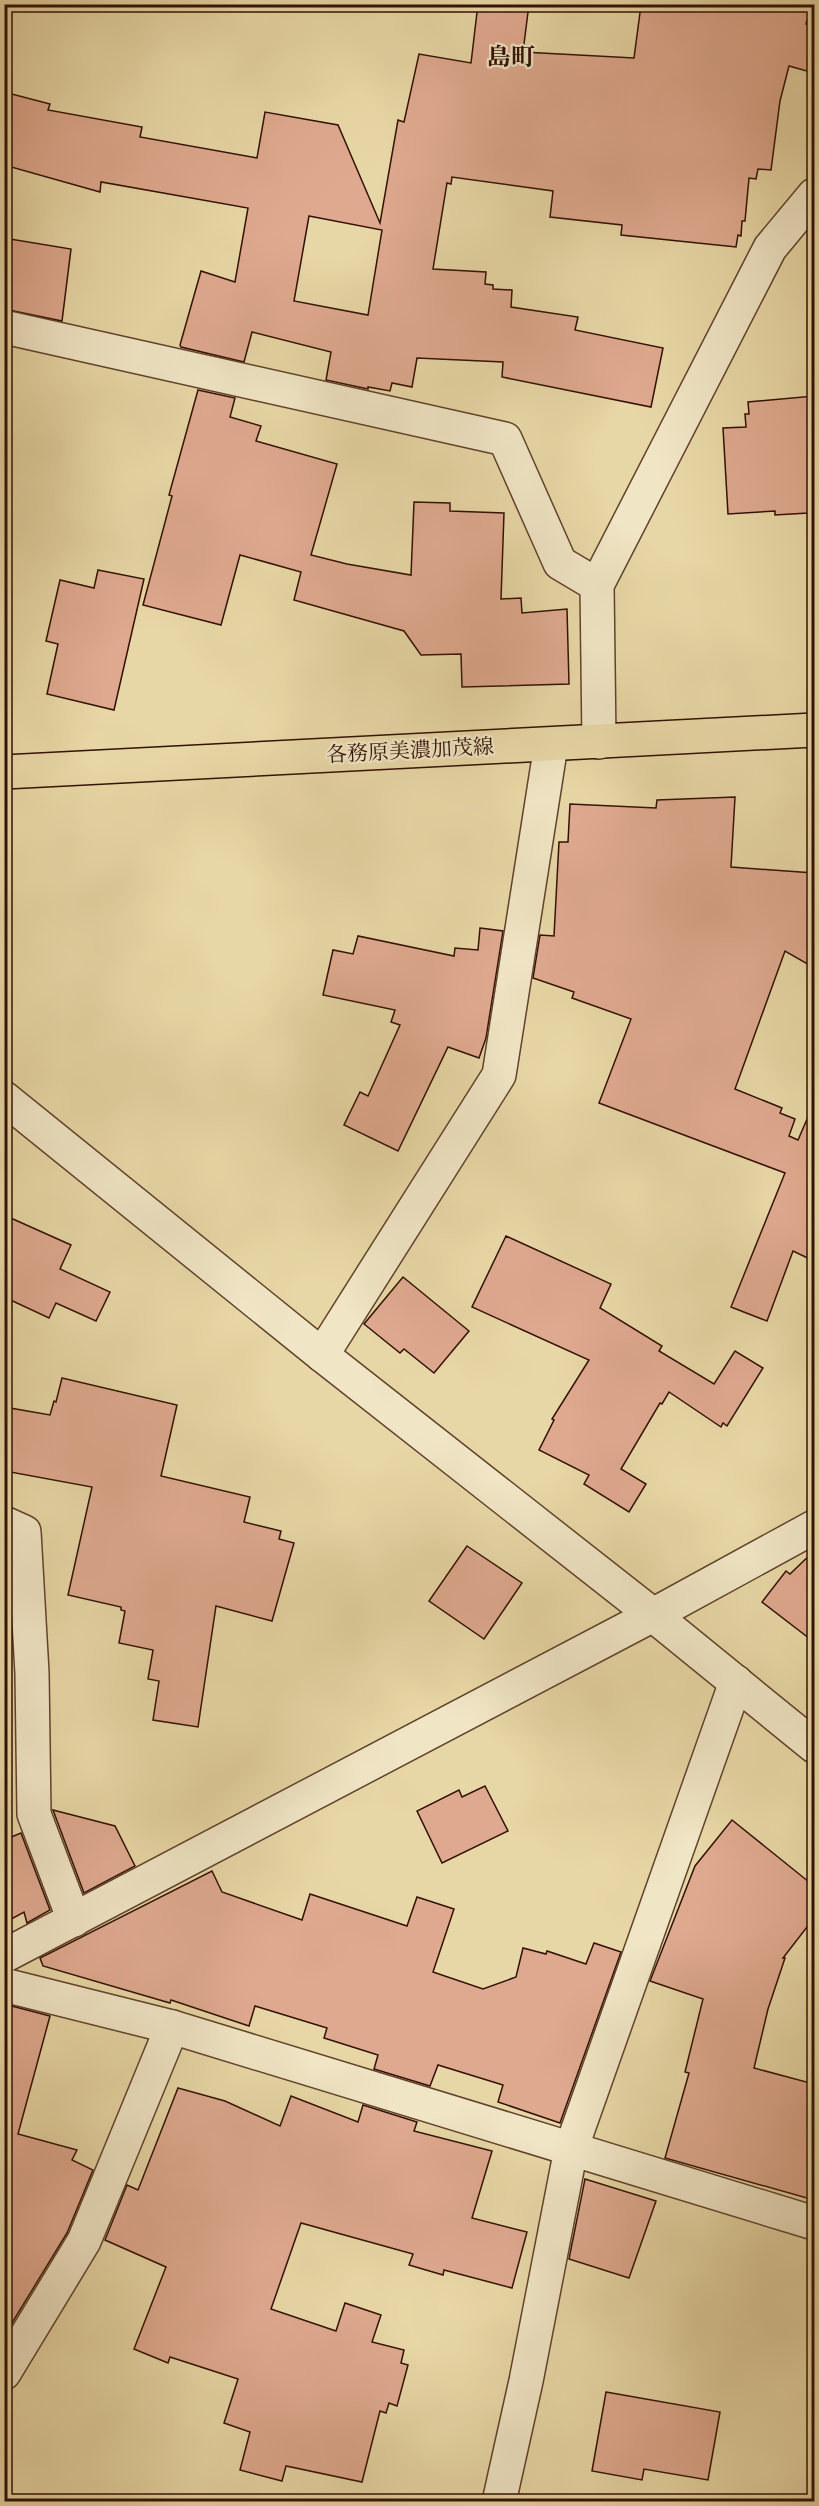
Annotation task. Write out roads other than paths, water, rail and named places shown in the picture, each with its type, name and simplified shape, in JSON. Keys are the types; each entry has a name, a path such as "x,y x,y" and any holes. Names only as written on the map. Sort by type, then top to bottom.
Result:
{"main road":[{"name":"各務原美濃加茂線","path":"4,772 814,730"}],"street":[{"path":"599,742 597,585 770,248 814,195"},
{"path":"4,327 505,439 560,563 597,585"},
{"path":"321,1355 499,1075 551,745"},
{"path":"4,1098 321,1355 653,1615 814,1746"},
{"path":"4,1523 24,1532 32,1673 34,1814 74,1920"},
{"path":"4,1956 653,1615 814,1527"},
{"path":"499,2502 526,2381 571,2149 736,1682"},
{"path":"4,1985 172,2027 814,2223"},
{"path":"4,2373 84,2241 172,2027"}],"district":[{"name":"島町","path":"511,59"}]}
